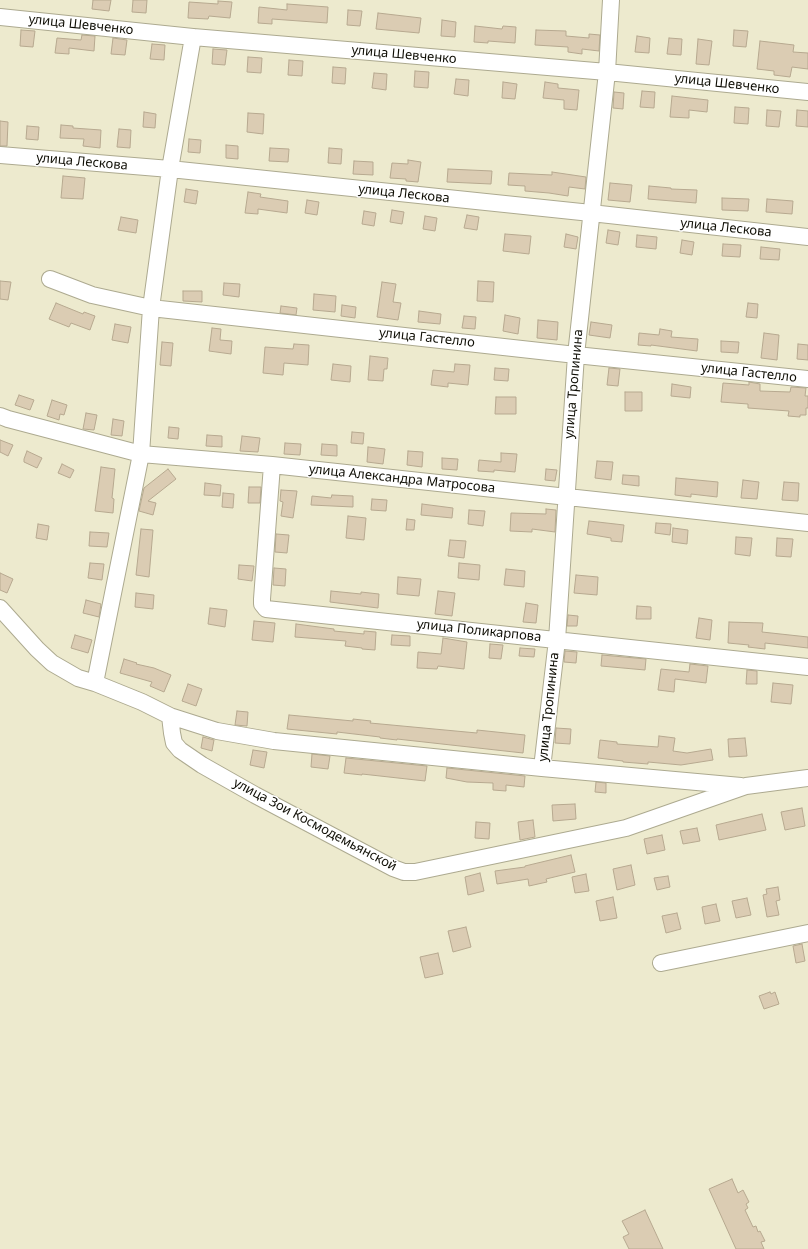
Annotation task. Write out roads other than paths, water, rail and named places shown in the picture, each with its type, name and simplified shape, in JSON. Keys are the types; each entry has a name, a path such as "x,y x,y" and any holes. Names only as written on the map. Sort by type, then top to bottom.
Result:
{"street":[{"name":"улица Тропинина","path":"542,768 557,640 565,496 576,355 607,72 611,0"},
{"name":"улица Шевченко","path":"0,17 193,37 607,72 808,92"},
{"path":"95,683 141,454 151,308 170,170 193,37"},
{"name":"улица Лескова","path":"0,155 170,170 591,213 808,237"},
{"name":"улица Гастелло","path":"50,279 92,294 151,308 808,379"},
{"name":"улица Александра Матросова","path":"0,416 141,454 272,465 808,523"},
{"name":"улица Поликарпова","path":"272,465 262,599 264,607 269,609 808,666"},
{"path":"0,608 37,649 52,663 78,678 95,683 142,702 170,716 217,731 274,741 542,768 746,786"},
{"name":"улица Зои Космодемьянской","path":"170,716 174,743 180,750 202,765 255,795 393,868 404,872 415,872 626,828 746,786 808,778"},
{"path":"661,963 808,932"}]}
